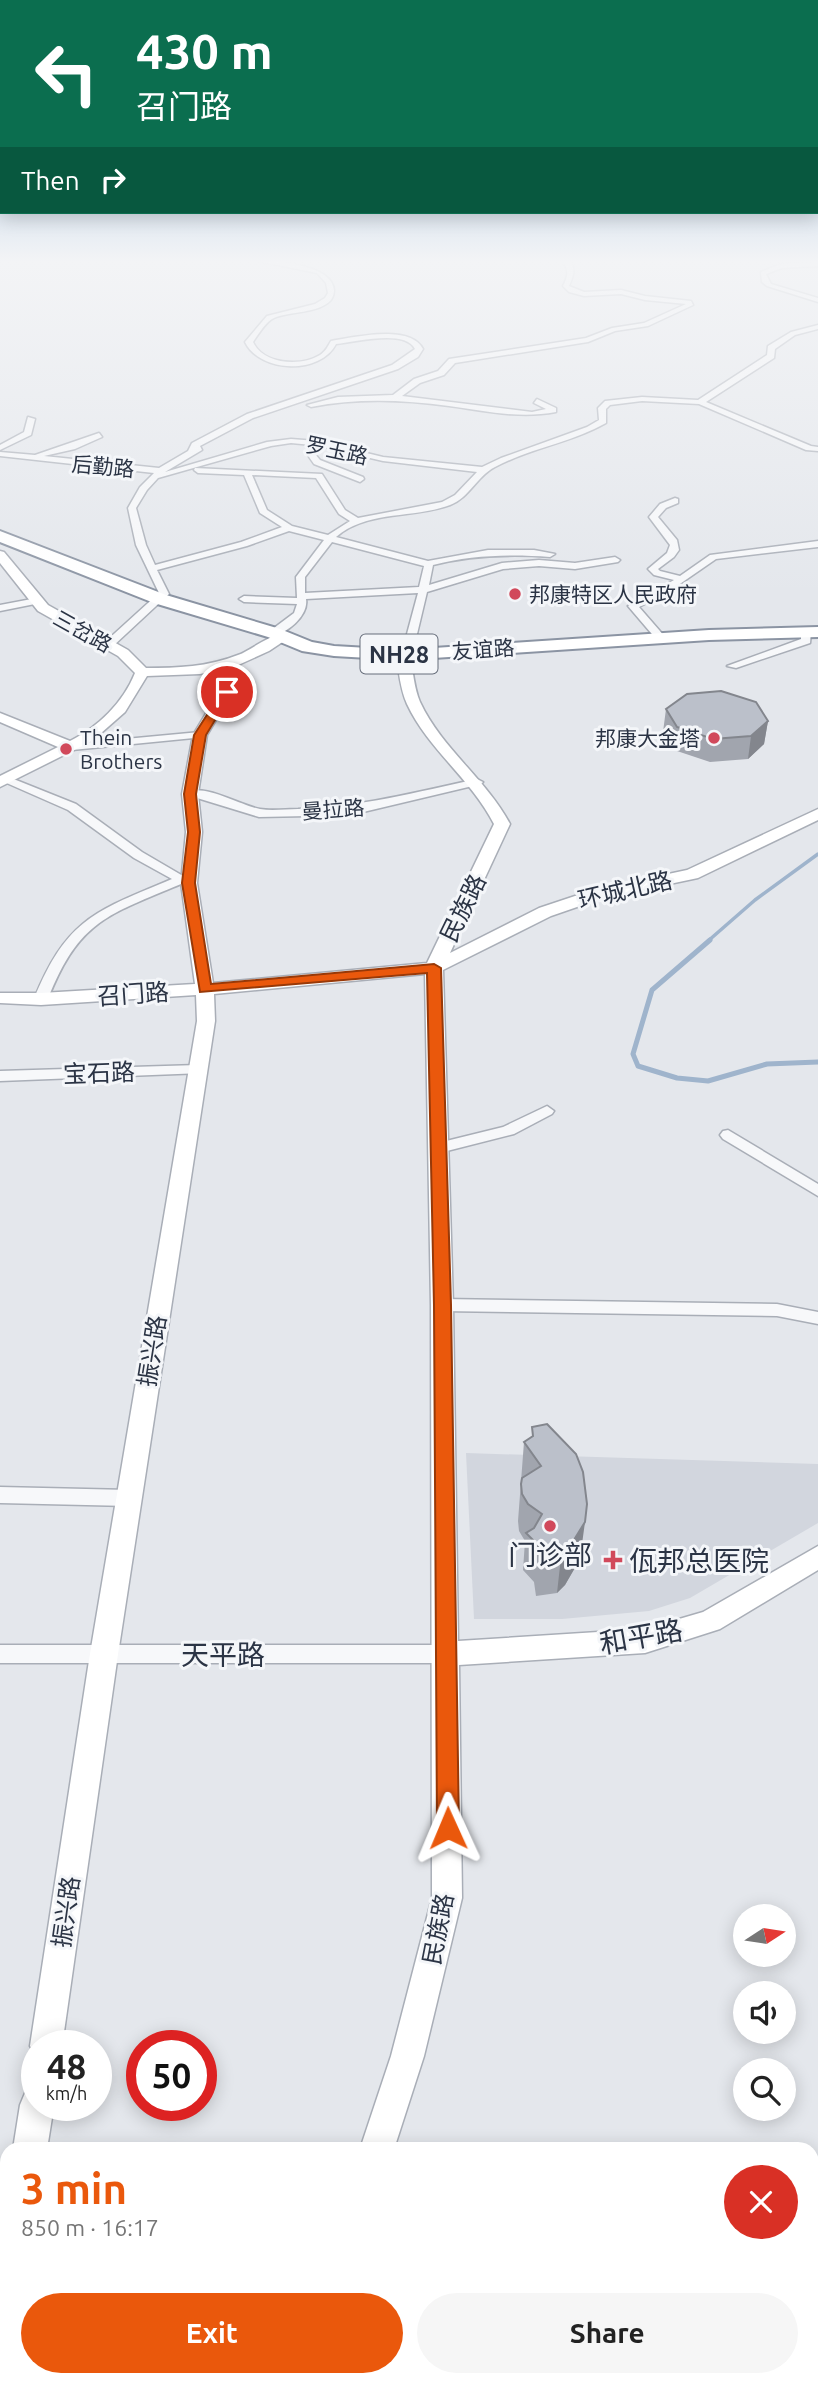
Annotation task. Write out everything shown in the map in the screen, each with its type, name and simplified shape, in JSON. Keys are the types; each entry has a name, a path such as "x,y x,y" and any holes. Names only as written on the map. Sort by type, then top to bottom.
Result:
{"highway":[{"name":"友谊路","path":"0,536 160,599 279,635 308,647 334,651 409,654 661,638 812,632"}],"main road":[{"name":"三岔路","path":"0,555 37,601 52,615 124,653 142,672"},
{"path":"5,776 72,747 100,729 128,699 142,672 185,672 229,666 253,656 279,635"},
{"name":"民族路","path":"380,2142 426,1992 447,1898 442,1305 434,968 502,824 493,803 440,741 412,701 409,654"},
{"name":"振兴路","path":"48,2030 104,1654 206,1021 205,989 185,881 194,832 190,794 200,735 233,680 229,666"},
{"path":"0,716 72,747"},
{"name":"环城北路","path":"434,968 544,912 599,894 692,874 818,814"},
{"name":"召门路","path":"0,998 41,999 205,989 434,968"},
{"name":"和平路","path":"445,1654 645,1641 711,1621 818,1557"},
{"path":"31,2142 34,2121"}],"street":[{"path":"191,453 195,445 250,416 382,371"},
{"path":"393,399 417,381 442,371"},
{"path":"700,402 747,371"},
{"path":"157,474 173,462 262,420 322,402 342,399 393,399 525,414 545,414 553,410 537,401"},
{"path":"279,635 299,613 300,576 328,540 356,522 453,501 483,470 531,448 590,431 603,421 602,408 608,403 642,399 700,402 809,448 818,449"},
{"path":"1,454 28,433 31,419"},
{"path":"23,458 72,447 99,435"},
{"name":"罗玉路","path":"157,474 190,468 270,444 291,441 317,443 383,459 483,470"},
{"path":"317,443 311,454 317,462 360,479"},
{"name":"后勤路","path":"1,454 157,474 132,508 141,545 164,591 160,599"},
{"path":"173,462 190,468 321,477 342,512 356,522"},
{"path":"247,473 263,511 289,528 328,540 428,564 479,552 509,550 550,555"},
{"path":"675,501 663,506 653,517 673,540 675,547 674,553 653,569 657,573 682,579"},
{"path":"153,568 220,551 289,528"},
{"path":"661,638 633,606 682,579 713,557 818,544"},
{"path":"244,599 424,590 502,566 539,563 575,566 615,560"},
{"path":"409,654 428,564"},
{"path":"108,645 160,599"},
{"path":"0,608 37,601"},
{"path":"732,666 806,641 812,632"},
{"path":"72,747 200,735"},
{"path":"5,776 72,807 138,855 185,881"},
{"name":"曼拉路","path":"190,794 210,796 259,813 308,812 359,809 477,782"},
{"path":"41,999 52,966 81,930 103,912 185,881"},
{"name":"宝石路","path":"0,1076 198,1070"},
{"path":"439,1148 504,1134 528,1124 547,1111"},
{"path":"728,1135 818,1191"},
{"path":"442,1305 777,1311 818,1318"},
{"path":"0,1495 129,1497"},
{"name":"天平路","path":"0,1654 445,1654"}],"shaded area":[{"name":"佤邦总医院","path":"466,1453 818,1464 818,1523 690,1598 649,1611 562,1619 474,1619"}],"building":[{"path":"721,691 756,702 768,721 751,736 713,739 677,727 666,709 687,694"},
{"path":"547,1424 576,1454 583,1472 587,1504 585,1522 569,1548 561,1557 540,1559 538,1545 526,1533 534,1528 542,1514 528,1504 522,1494 521,1484 522,1478 541,1466 524,1442 533,1436 532,1427"}],"waterway":[{"path":"708,941 755,900 818,854"},
{"path":"710,940 652,990 633,1054 638,1066 677,1078 708,1081 767,1064 818,1062"}],"place":[{"name":"邦康特区人民政府","path":"515,594"},
{"name":"邦康大金塔","path":"714,738"},
{"name":"Thein Brothers","path":"66,749"},
{"name":"门诊部","path":"550,1526"},
{"name":"佤邦总医院","path":"613,1560"}],"route":[{"path":"227,692 200,735 190,794 194,832 189,883 205,989 434,968 442,1305 448,1828"}]}
